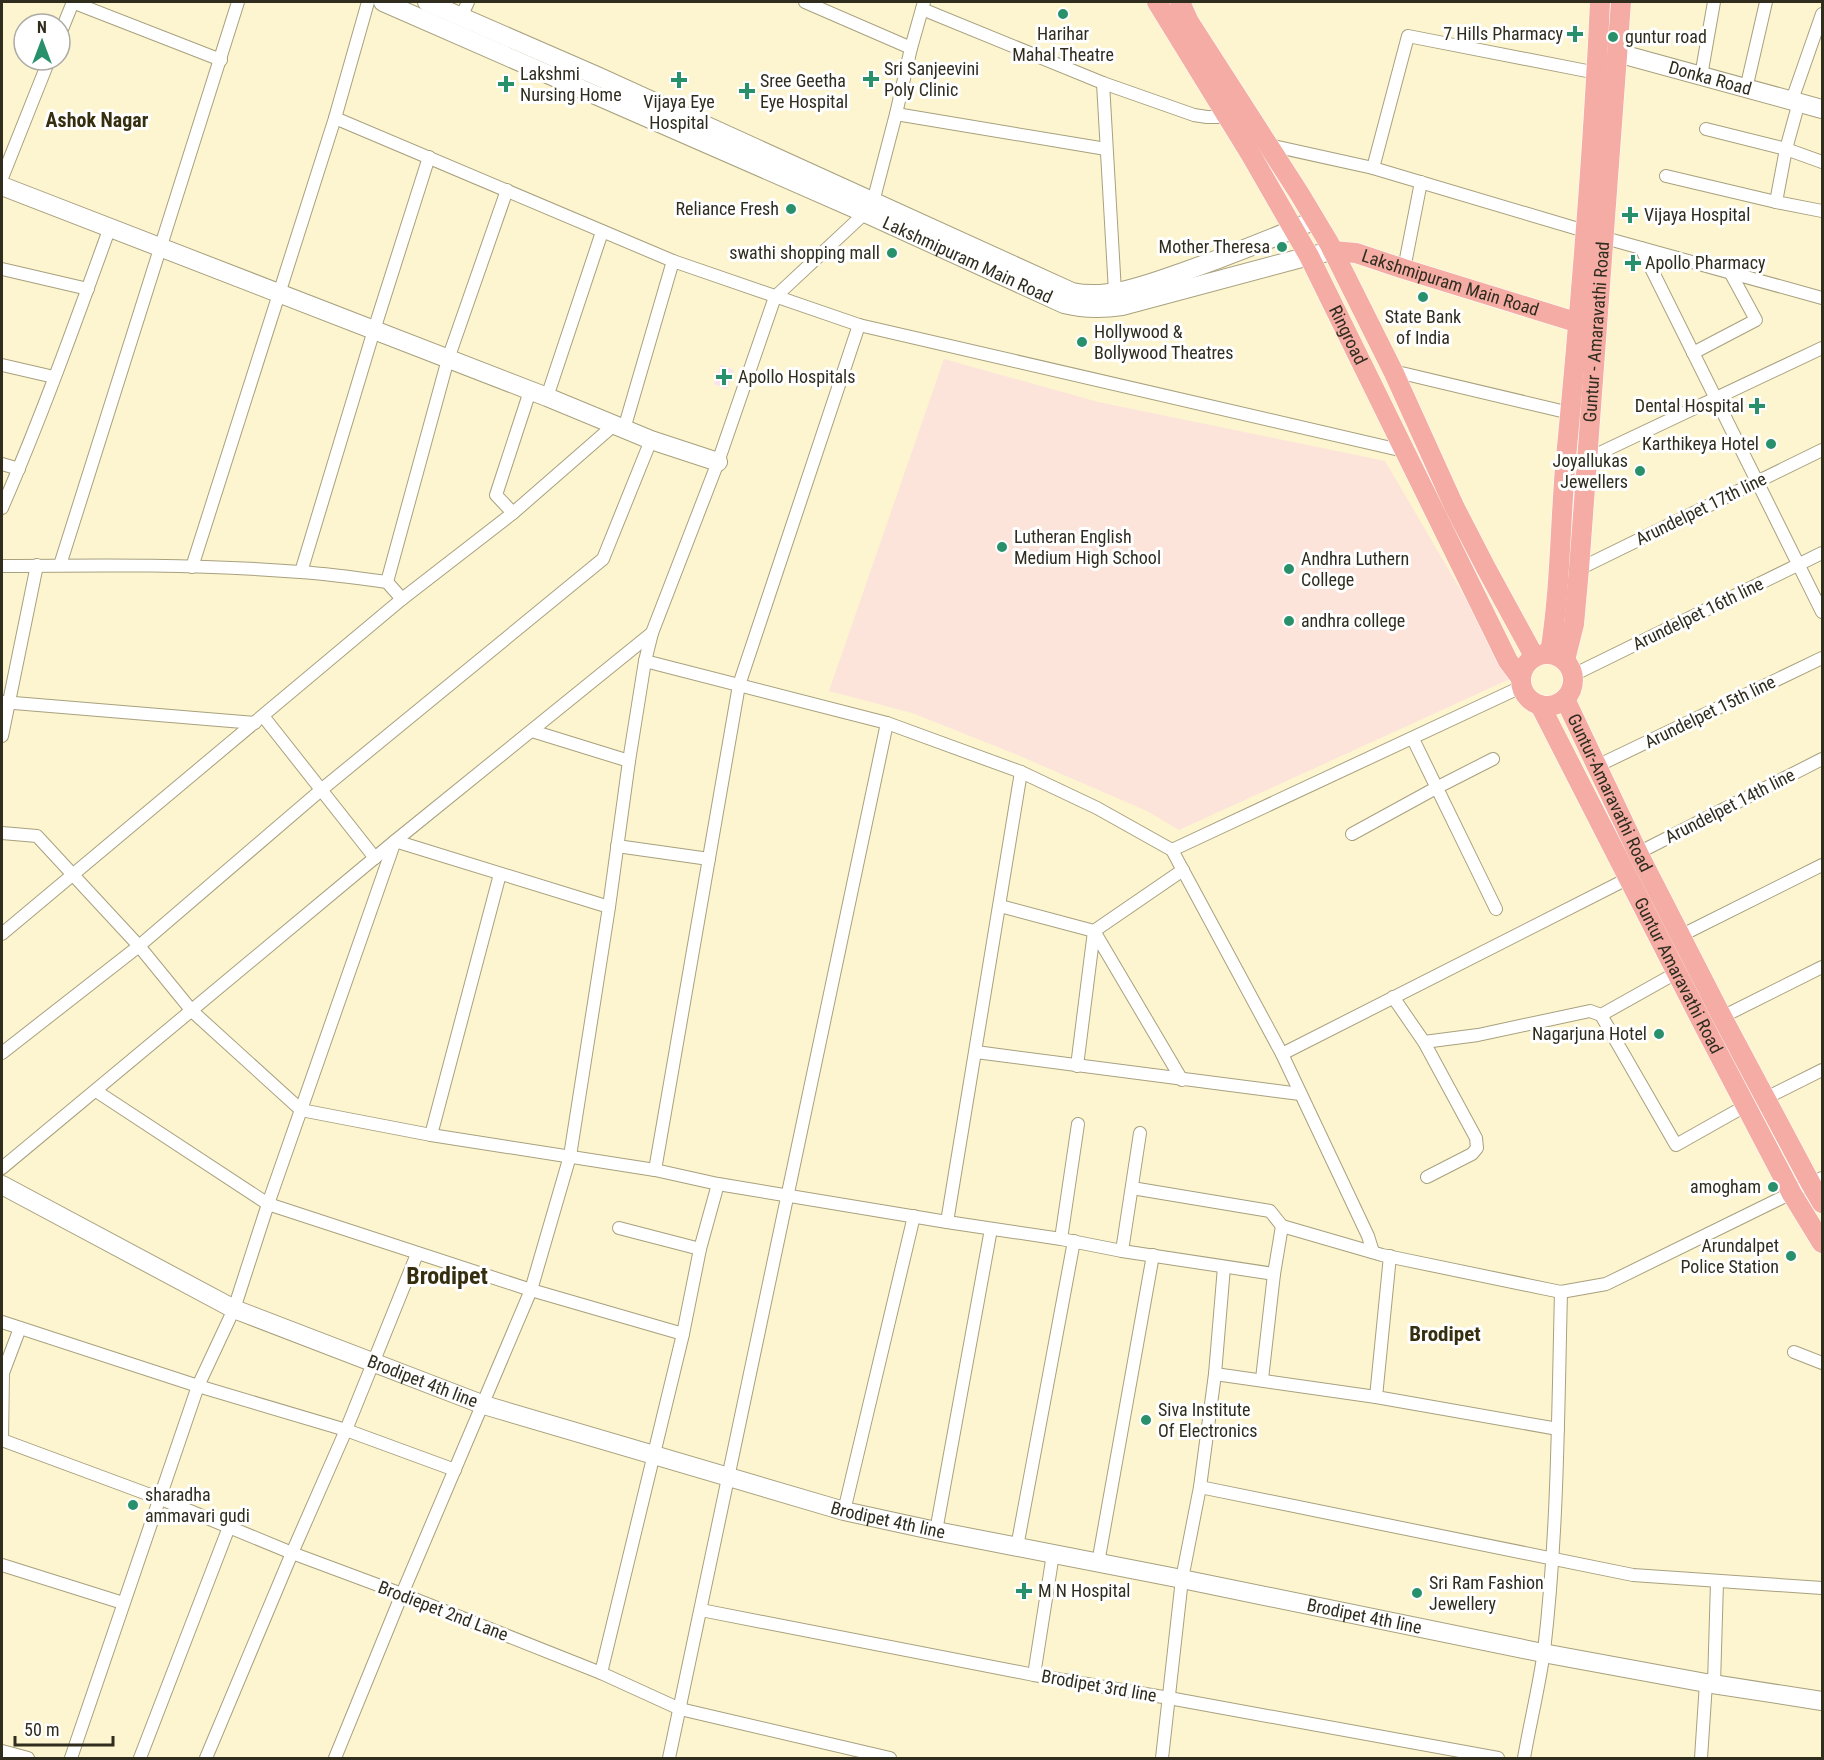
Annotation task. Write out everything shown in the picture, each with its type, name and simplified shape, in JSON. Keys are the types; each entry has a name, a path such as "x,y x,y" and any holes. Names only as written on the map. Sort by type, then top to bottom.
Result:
{"main road":[{"name":"Ringroad","path":"1157,2 1251,155 1309,256 1520,682"},
{"name":"Ringroad","path":"1180,2 1189,22 1269,145 1333,251 1393,371 1455,508 1486,568 1556,661"},
{"name":"Guntur - Amaravathi Road","path":"1556,661 1574,624 1605,238 1607,50 1600,2"},
{"name":"Guntur - Amaravathi Road","path":"1556,661 1565,474 1579,323 1597,73 1607,50 1621,2"},
{"name":"Lakshmipuram Main Road","path":"1333,251 1356,253 1579,323"},
{"path":"1527,661 1556,661 1573,683 1565,699 1549,706 1531,701 1525,695 1520,682 1522,669 1527,661"},
{"name":"Guntur-Amaravathi Road","path":"1565,699 1680,936 1766,1098 1816,1181 1822,1203"},
{"name":"Guntur Amaravathi Road","path":"1540,705 1676,973 1792,1194 1822,1244"}],"street":[{"path":"73,2 220,60"},
{"path":"60,565 238,2"},
{"path":"192,567 335,118 368,2"},
{"name":"Lakshmipuram Main Road","path":"383,2 1072,292 1097,295 1136,288 1234,254 1315,220"},
{"name":"Lakshmipuram Main Road","path":"427,2 465,9 1064,304 1102,309 1122,306 1333,251"},
{"path":"805,2 910,48"},
{"path":"1701,76 1714,2"},
{"path":"1746,89 1766,2"},
{"path":"336,1758 402,1594 531,1290 570,1156 629,761 645,661 652,633 718,462 775,297 869,208 896,114 910,48 923,5 1103,83 1194,115 1227,117"},
{"path":"1776,202 1796,101 1822,14"},
{"path":"1373,168 1408,36 1597,73"},
{"name":"Donka Road","path":"1607,50 1822,109"},
{"path":"2,178 45,72"},
{"path":"1103,83 1115,292"},
{"path":"896,114 1106,149"},
{"path":"335,118 673,261 859,325 1404,451"},
{"path":"1706,129 1786,149 1822,162"},
{"path":"1269,145 1373,168 1585,231"},
{"path":"301,572 429,157"},
{"path":"1666,176 1822,211"},
{"path":"1404,269 1421,182"},
{"path":"2,186 539,394 651,441 718,462"},
{"path":"387,582 448,359 507,190"},
{"path":"2,508 19,469 110,227"},
{"path":"513,513 496,495 539,394 602,232"},
{"path":"1605,238 1822,298"},
{"path":"1641,248 1822,612"},
{"path":"2,934 402,599 619,427 673,261"},
{"path":"2,268 88,289"},
{"path":"1693,353 1756,320 1730,272"},
{"path":"655,1170 739,685 859,325"},
{"path":"1589,458 1822,348"},
{"path":"2,365 54,377"},
{"path":"1393,371 1570,413 1592,416"},
{"path":"2,1053 139,946 321,790 603,559 651,441"},
{"name":"Arundelpet 17th line","path":"1580,569 1822,450"},
{"path":"2,464 19,469"},
{"name":"Arundelpet 16th line","path":"1556,661 1800,564 1822,553"},
{"path":"2,566 192,567 301,572 387,582 402,599"},
{"path":"2,736 5,703 37,566"},
{"path":"2,1168 394,841 652,633"},
{"name":"Arundelpet 15th line","path":"1597,766 1822,658"},
{"path":"645,661 887,723 1021,772 1097,808 1172,850 1282,1054 1368,1236 1372,1252"},
{"path":"1172,850 1413,739 1520,682"},
{"path":"5,703 259,719 321,790 375,858"},
{"path":"669,1758 887,723"},
{"path":"532,731 629,761"},
{"path":"1413,739 1496,909"},
{"path":"1352,834 1493,759"},
{"name":"Arundelpet 14th line","path":"1638,853 1822,759"},
{"path":"946,1222 1021,772"},
{"path":"2,833 37,836 139,946 192,1011 301,1110 431,1135 655,1170 718,1184 1274,1274"},
{"path":"394,841 609,907"},
{"path":"71,1758 198,1386 234,1309 394,841"},
{"path":"617,846 709,859"},
{"path":"1680,936 1822,865"},
{"path":"1077,1066 1094,930 1183,870"},
{"path":"431,1135 500,874"},
{"path":"1282,1054 1629,878"},
{"path":"1000,906 1094,930 1182,1080"},
{"path":"1705,1028 1722,1017 1822,967"},
{"path":"1601,1015 1676,973"},
{"path":"1393,997 1424,1042 1476,1138 1477,1148 1472,1154 1427,1177"},
{"path":"1424,1042 1478,1035 1590,1011 1601,1015 1676,1144 1747,1105"},
{"path":"976,1052 1300,1094"},
{"path":"1766,1098 1822,1070"},
{"path":"96,1091 268,1204 531,1290 683,1334"},
{"path":"1061,1239 1078,1124"},
{"path":"1122,1251 1140,1133"},
{"path":"1132,1188 1270,1211 1282,1226 1372,1252 1561,1292 1606,1284 1816,1181"},
{"path":"601,1673 683,1334 700,1249 718,1184"},
{"name":"Brodipet 4th line","path":"2,1185 234,1309 484,1405 729,1478 844,1510 936,1531 1543,1653 1822,1701"},
{"path":"844,1510 915,1216"},
{"path":"1262,1379 1282,1226"},
{"path":"619,1228 700,1249"},
{"path":"936,1531 991,1229"},
{"path":"1017,1547 1074,1241"},
{"path":"207,1758 346,1430 417,1254"},
{"path":"1098,1563 1153,1256"},
{"path":"1376,1397 1390,1256"},
{"path":"1162,1758 1182,1579 1200,1487 1215,1374 1224,1267"},
{"path":"1524,1758 1543,1653 1552,1558 1561,1292"},
{"path":"2,1322 198,1386 346,1430 455,1470"},
{"path":"2,1440 3,1373 20,1328"},
{"path":"1794,1352 1822,1363"},
{"path":"1215,1374 1376,1397 1558,1429"},
{"name":"Brodiepet 2nd Lane","path":"2,1440 161,1499 292,1553 402,1594 601,1673 680,1709 890,1758"},
{"path":"1200,1487 1633,1575 1822,1588"},
{"path":"140,1758 229,1527"},
{"path":"1034,1675 1053,1554"},
{"path":"2,1565 123,1603"},
{"path":"1701,1758 1710,1683 1717,1582"},
{"name":"Brodipet 3rd line","path":"701,1610 1034,1675 1498,1758"},
{"path":"833,1758 837,1745"},
{"path":"2,1751 28,1758"}],"shaded area":[{"path":"944,359 1098,402 1385,461 1512,678 1179,830 1147,811 1013,753 912,713 829,691"},
{"name":"Apollo Hospitals","path":"721,365 734,370 727,389 714,384"}],"place":[{"name":"Harihar Mahal Theatre","path":"1063,14"},
{"name":"7 Hills Pharmacy","path":"1575,34"},
{"name":"guntur road","path":"1613,37"},
{"name":"Sri Sanjeevini Poly Clinic","path":"871,79"},
{"name":"Vijaya Eye Hospital","path":"679,80"},
{"name":"Lakshmi Nursing Home","path":"506,84"},
{"name":"Sree Geetha Eye Hospital","path":"747,91"},
{"name":"Reliance Fresh","path":"791,209"},
{"name":"Vijaya Hospital","path":"1630,215"},
{"name":"Mother Theresa","path":"1282,247"},
{"name":"swathi shopping mall","path":"892,253"},
{"name":"Apollo Pharmacy","path":"1633,263"},
{"name":"State Bank of India","path":"1423,297"},
{"name":"Hollywood & Bollywood Theatres","path":"1082,342"},
{"name":"Apollo Hospitals","path":"724,377"},
{"name":"Dental Hospital","path":"1757,406"},
{"name":"Karthikeya Hotel","path":"1771,444"},
{"name":"Joyallukas Jewellers","path":"1640,471"},
{"name":"Lutheran English Medium High School","path":"1002,547"},
{"name":"Andhra Luthern College","path":"1289,569"},
{"name":"andhra college","path":"1289,621"},
{"name":"Nagarjuna Hotel","path":"1659,1034"},
{"name":"amogham","path":"1773,1187"},
{"name":"Arundalpet Police Station","path":"1791,1256"},
{"name":"Siva Institute Of Electronics","path":"1146,1420"},
{"name":"sharadha ammavari gudi","path":"133,1505"},
{"name":"M N Hospital","path":"1024,1591"},
{"name":"Sri Ram Fashion Jewellery","path":"1417,1593"}],"district":[{"name":"Ashok Nagar","path":"97,120"},
{"name":"Brodipet","path":"447,1276"},
{"name":"Brodipet","path":"1445,1334"}]}
